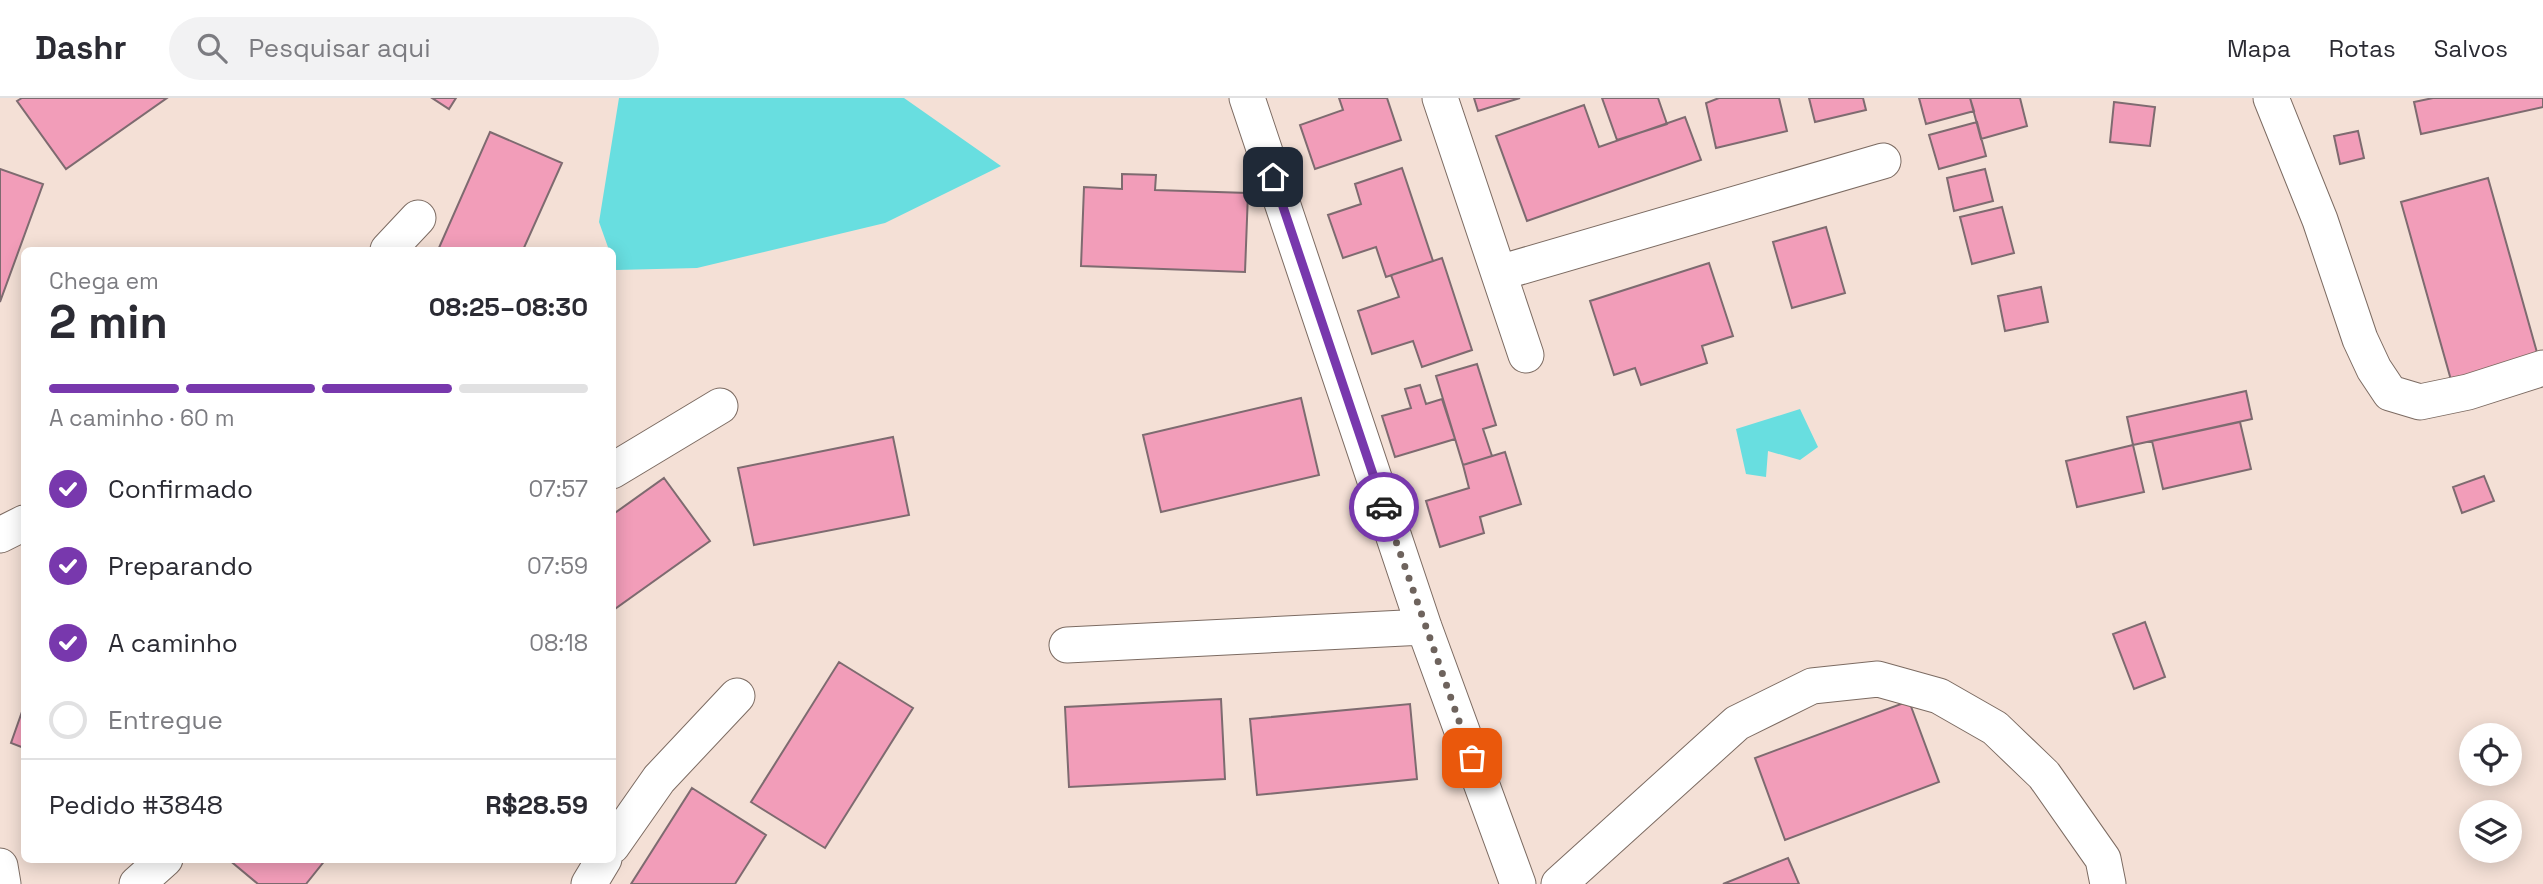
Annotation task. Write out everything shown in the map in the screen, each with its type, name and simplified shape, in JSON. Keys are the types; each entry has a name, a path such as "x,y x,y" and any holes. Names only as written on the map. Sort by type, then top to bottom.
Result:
{"street":[{"path":"1247,98 1424,627 1518,884"},
{"path":"1440,98 1526,355"},
{"path":"2271,98 2320,220 2360,339 2374,369 2390,393 2420,402 2468,392 2543,368"},
{"path":"1499,273 1883,162"},
{"path":"391,247 418,218"},
{"path":"616,469 720,406"},
{"path":"0,535 21,524"},
{"path":"1067,645 1424,627"},
{"path":"1573,879 1737,723 1812,686 1878,679 1939,696 1994,728 2044,775 2103,859 2108,884"},
{"path":"616,840 659,779 737,696"},
{"path":"137,884 161,863"},
{"path":"589,884 602,863"},
{"path":"0,866 3,884"}],"water":[{"path":"619,98 904,98 1001,166 885,223 697,268 616,270 616,247 608,247 599,222"},
{"path":"1800,409 1818,447 1800,460 1768,451 1766,477 1746,474 1736,429"}],"building":[{"path":"22,98 167,98 66,169 17,101"},
{"path":"432,98 456,98 449,109"},
{"path":"1339,98 1387,98 1401,140 1315,169 1300,125 1343,110"},
{"path":"1474,98 1520,98 1478,111"},
{"path":"1602,98 1658,98 1667,124 1617,140"},
{"path":"1719,98 1779,98 1787,131 1716,148 1706,103"},
{"path":"1809,98 1863,98 1866,110 1815,122"},
{"path":"1919,98 1970,98 1974,111 1926,124"},
{"path":"1970,98 2020,98 2027,126 1981,139"},
{"path":"2433,98 2543,98 2543,107 2421,134 2414,102"},
{"path":"2114,102 2155,107 2150,146 2110,142"},
{"path":"1584,105 1599,147 1685,117 1701,160 1527,221 1496,136"},
{"path":"1977,122 1986,156 1939,169 1929,135"},
{"path":"2358,131 2364,158 2340,164 2334,136"},
{"path":"490,132 562,163 524,247 439,247"},
{"path":"1402,168 1433,261 1386,277 1376,247 1343,258 1328,215 1361,204 1355,184"},
{"path":"0,169 43,184 0,302"},
{"path":"1985,169 1993,201 1954,211 1947,178"},
{"path":"1122,174 1156,175 1155,190 1248,193 1245,272 1081,266 1084,187 1122,189"},
{"path":"2488,178 2538,356 2451,380 2401,202"},
{"path":"2002,207 2014,253 1972,264 1960,217"},
{"path":"1826,227 1845,293 1792,308 1773,242"},
{"path":"1442,258 1472,350 1422,367 1413,341 1372,354 1358,311 1399,297 1391,275"},
{"path":"1709,263 1733,336 1702,346 1707,363 1641,385 1635,368 1614,375 1590,301"},
{"path":"2041,287 2048,322 2005,331 1998,296"},
{"path":"1477,364 1496,425 1483,429 1492,456 1463,465 1436,376"},
{"path":"1420,385 1426,404 1442,399 1455,439 1395,457 1382,416 1411,408 1405,389"},
{"path":"2246,391 2252,419 2133,445 2127,417"},
{"path":"1301,398 1319,475 1161,512 1143,435"},
{"path":"2240,422 2251,469 2163,489 2152,441"},
{"path":"893,437 909,515 754,545 738,468"},
{"path":"2133,445 2144,492 2077,507 2066,461"},
{"path":"1505,452 1521,504 1480,517 1484,533 1440,547 1426,501 1469,488 1463,465"},
{"path":"2484,476 2494,501 2462,513 2453,487"},
{"path":"664,478 710,541 616,608 616,512"},
{"path":"2145,622 2165,677 2134,689 2113,634"},
{"path":"839,662 913,708 825,848 751,802"},
{"path":"1221,699 1225,779 1069,787 1065,707"},
{"path":"1909,701 1939,782 1785,840 1755,758"},
{"path":"1410,704 1417,779 1257,795 1250,719"},
{"path":"21,715 21,747 11,743"},
{"path":"692,788 766,835 735,884 631,884"},
{"path":"1788,858 1799,884 1723,884"},
{"path":"233,863 323,863 306,884 258,884"}],"way so far":[{"path":"1384,507 1472,758"}],"route":[{"path":"1273,177 1384,507"}]}
